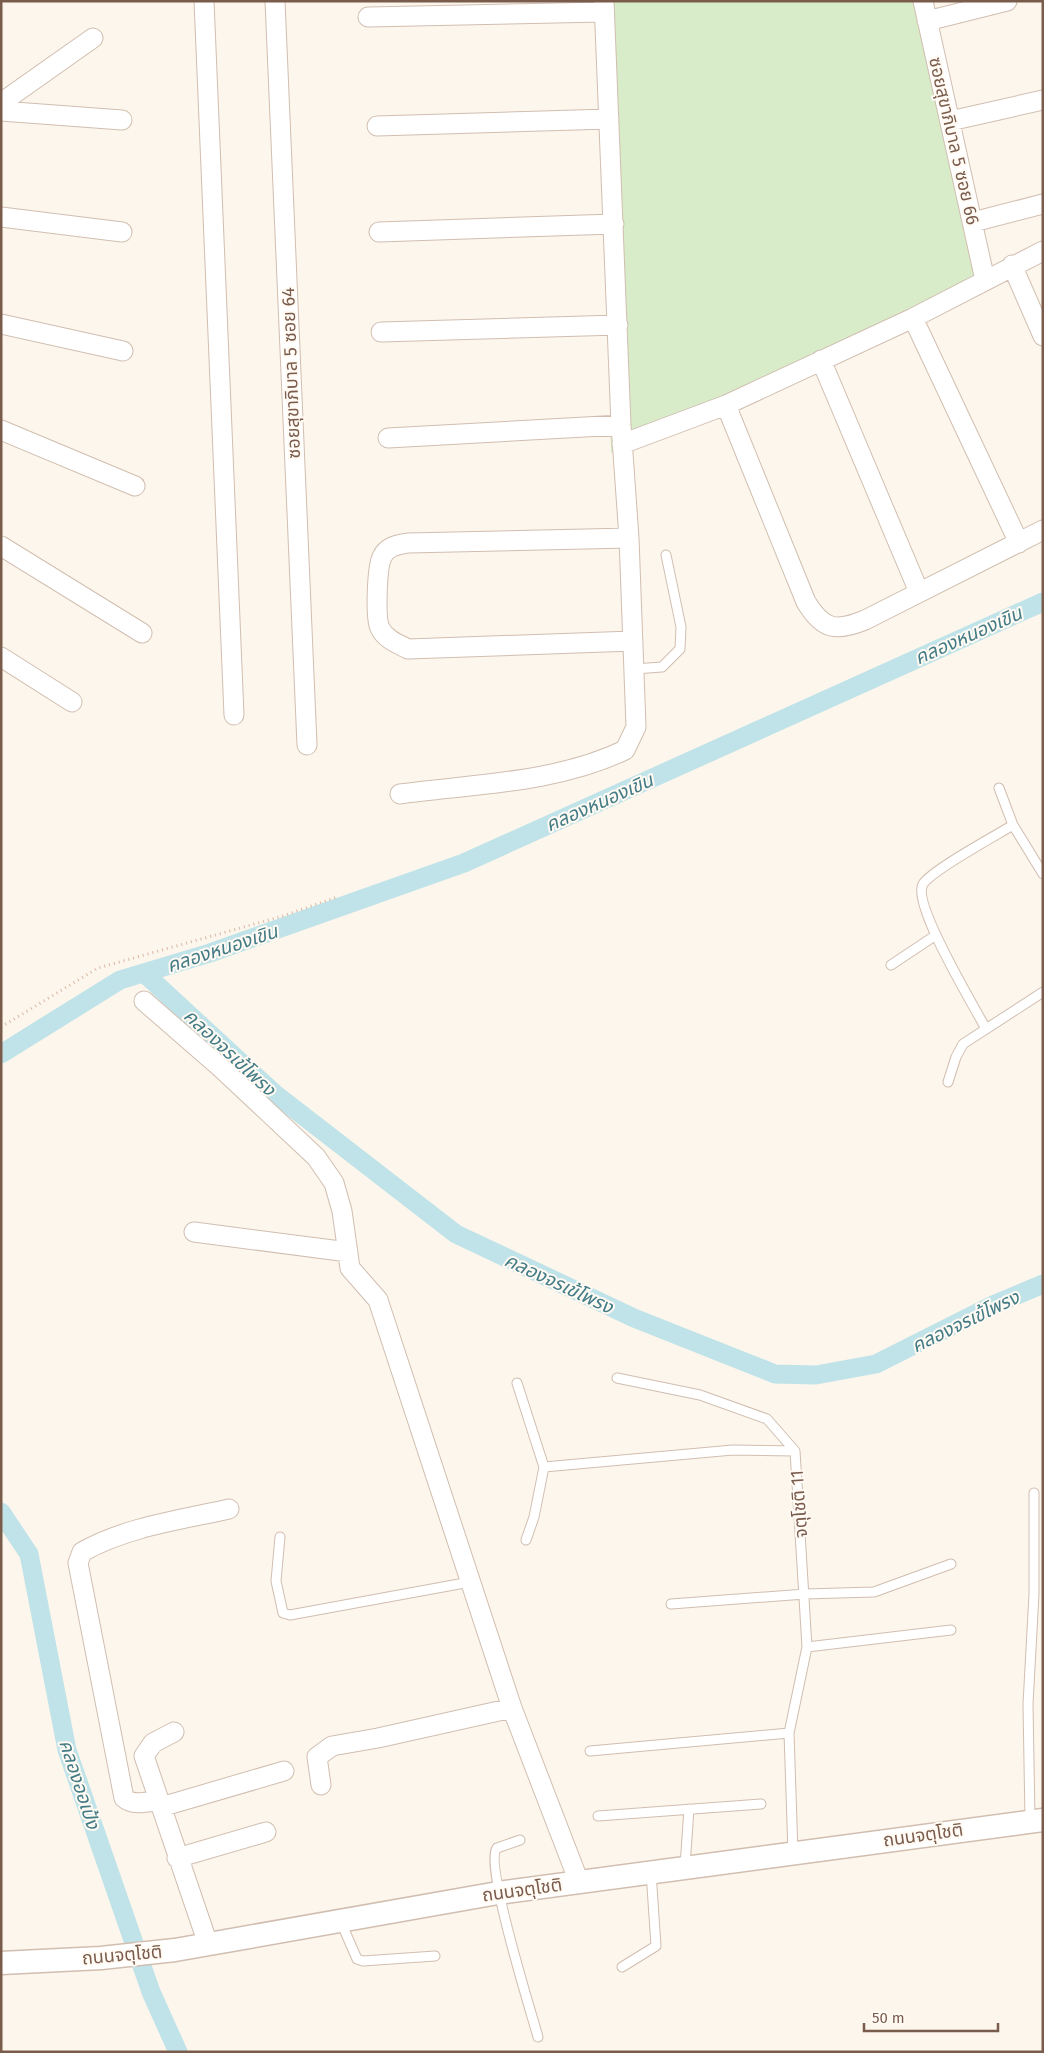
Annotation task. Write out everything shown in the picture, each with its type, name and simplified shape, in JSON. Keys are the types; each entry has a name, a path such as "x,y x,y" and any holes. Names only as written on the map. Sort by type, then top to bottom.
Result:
{"street":[{"path":"204,1 234,715"},
{"name":"ซอยสุขาภิบาล 5 ซอย 64","path":"275,1 306,745"},
{"name":"ซอยสุขาภิบาล 5 ซอย 66","path":"923,1 985,280"},
{"path":"927,21 1007,1"},
{"path":"368,17 604,7 622,434 634,641 636,727 625,750 582,768 523,778 400,794"},
{"path":"1,104 94,38"},
{"path":"950,121 1043,100"},
{"path":"1,111 122,120"},
{"path":"377,126 609,119"},
{"path":"972,222 1043,204"},
{"path":"1,217 122,232"},
{"path":"379,232 614,224"},
{"path":"388,438 622,434 726,405 913,318 1012,265 1043,251"},
{"path":"1012,265 1043,336"},
{"path":"913,318 1019,543"},
{"path":"1,324 124,351"},
{"path":"381,332 618,325"},
{"path":"821,360 919,592"},
{"path":"726,405 806,602 814,616 826,625 844,629 1043,530"},
{"path":"1,430 136,486"},
{"path":"629,538 408,543 391,547 382,556 378,604 380,628 392,641 408,648 634,641"},
{"path":"1,546 142,634"},
{"path":"1,657 72,702"},
{"path":"144,1002 220,1067 316,1157 334,1183 342,1211 350,1268 378,1300 512,1708 579,1882"},
{"path":"194,1232 348,1252"},
{"path":"229,1510 133,1532 82,1552 78,1563 124,1798 128,1802 160,1804 284,1771"},
{"path":"321,1785 317,1757 332,1746 378,1738 512,1708"},
{"path":"174,1732 153,1743 144,1756 177,1858 208,1944"},
{"name":"ถนนจตุโชติ","path":"1,1963 101,1958 175,1950 498,1893 1036,1820"},
{"path":"177,1858 266,1832"}],"lane":[{"path":"634,669 662,667 680,649 681,627 666,555"},
{"path":"999,788 1013,826 1043,874"},
{"path":"986,1029 936,935 921,902 920,890 924,882 937,872 1013,826"},
{"path":"891,965 936,935"},
{"path":"948,1082 956,1056 963,1044 1043,992"},
{"path":"617,1378 700,1395 767,1419 795,1451"},
{"path":"517,1383 544,1467 534,1517 526,1540"},
{"name":"จตุโชติ 11","path":"544,1467 733,1450 795,1451 807,1648 789,1733 793,1853"},
{"path":"1034,1493 1034,1594 1028,1704 1036,1820"},
{"path":"280,1537 276,1581 283,1613 290,1615 470,1582"},
{"path":"671,1604 805,1594 874,1592 951,1564"},
{"path":"807,1648 951,1630"},
{"path":"590,1751 789,1733"},
{"path":"598,1816 761,1804"},
{"path":"685,1868 689,1809"},
{"path":"520,1840 494,1851 498,1893 538,2037"},
{"path":"622,1967 656,1946 652,1872"},
{"path":"340,1920 357,1959 363,1961 435,1956"}],"path":[{"path":"1,1027 98,968 283,916 337,897"}],"green space":[{"path":"602,1 921,1 981,281 611,453"}],"waterway":[{"name":"คลองหนองเขิน","path":"1,1054 120,980 210,953 464,863 1043,602"},
{"name":"คลองจรเข้โพรง","path":"144,973 275,1094 456,1234 634,1318 775,1374 816,1375 876,1364 993,1305 1043,1284"},
{"name":"คลองออเป้ง","path":"1,1512 29,1554 67,1750 151,1992 178,2052"}]}
